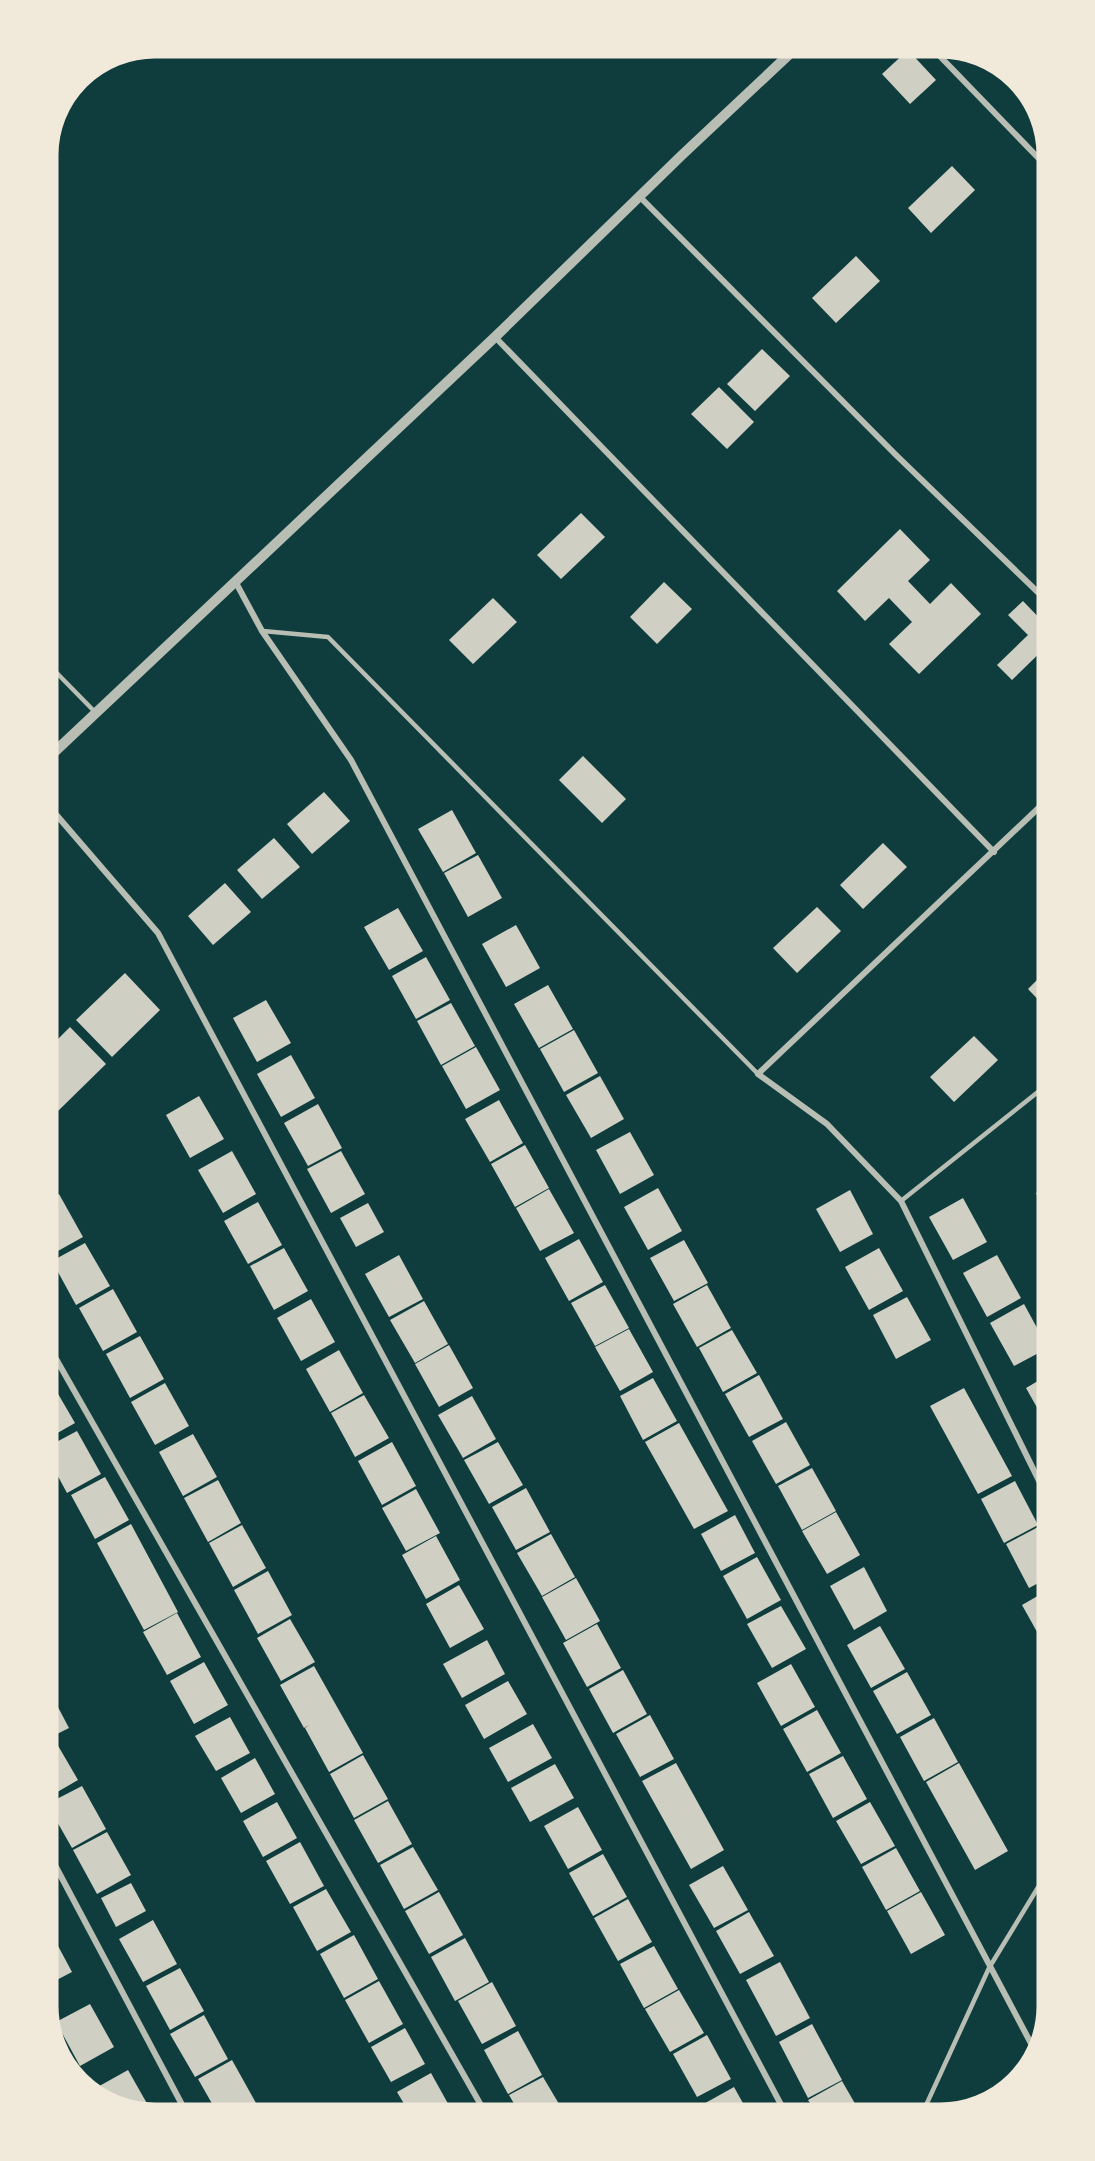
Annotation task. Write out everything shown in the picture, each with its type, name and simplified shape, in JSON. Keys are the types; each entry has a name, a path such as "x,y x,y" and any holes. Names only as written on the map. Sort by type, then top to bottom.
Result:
{"street":[{"path":"57,749 495,337 639,196 786,57"},
{"path":"941,57 1038,158"},
{"path":"639,196 896,454 1038,592"},
{"path":"495,337 994,852"},
{"path":"235,581 262,631 351,759 1030,2043"},
{"path":"1038,809 758,1074 827,1124 901,1201 1038,1478"},
{"path":"57,816 158,933 781,2104"},
{"path":"57,1361 480,2104"},
{"path":"57,1870 183,2104"}],"lane":[{"path":"262,631 328,637 758,1074"},
{"path":"57,673 95,712"},
{"path":"901,1201 1038,1092"},
{"path":"927,2104 989,1968 1038,1887"}],"building":[{"path":"900,57 915,57 936,80 910,104 882,74"},
{"path":"952,166 975,190 931,233 908,208"},
{"path":"856,256 880,281 836,323 812,298"},
{"path":"762,349 790,376 755,411 727,384"},
{"path":"719,387 754,422 727,449 691,414"},
{"path":"581,513 605,537 561,579 537,555"},
{"path":"900,529 930,560 908,581 930,604 951,583 981,614 919,674 889,644 912,622 889,598 865,621 837,591"},
{"path":"664,582 692,609 657,644 630,617"},
{"path":"493,598 517,622 473,664 449,640"},
{"path":"1023,601 1038,617 1038,655 1012,680 997,665 1028,635 1008,615"},
{"path":"583,756 626,799 602,823 559,780"},
{"path":"324,792 350,821 312,854 287,824"},
{"path":"452,810 476,853 443,872 418,829"},
{"path":"274,838 300,867 262,899 237,870"},
{"path":"883,843 907,867 863,909 840,885"},
{"path":"478,855 502,898 468,917 444,873"},
{"path":"225,883 251,912 213,945 188,916"},
{"path":"817,907 841,931 797,973 773,948"},
{"path":"398,908 423,951 389,970 364,927"},
{"path":"516,925 540,968 506,987 482,944"},
{"path":"426,957 450,1000 416,1019 392,976"},
{"path":"125,973 160,1010 112,1057 76,1020"},
{"path":"1038,979 1038,1000 1028,989"},
{"path":"548,985 573,1029 539,1048 514,1004"},
{"path":"266,1000 291,1043 257,1062 233,1018"},
{"path":"451,1003 475,1046 441,1065 417,1021"},
{"path":"70,1027 106,1064 58,1111 57,1110 57,1040"},
{"path":"574,1030 598,1073 564,1092 540,1049"},
{"path":"974,1036 998,1060 954,1102 930,1077"},
{"path":"476,1047 500,1090 466,1109 442,1066"},
{"path":"291,1055 315,1098 281,1117 257,1074"},
{"path":"600,1076 624,1119 591,1138 566,1095"},
{"path":"199,1096 224,1139 190,1158 166,1115"},
{"path":"499,1100 523,1143 490,1162 465,1119"},
{"path":"318,1104 342,1148 308,1166 284,1123"},
{"path":"630,1132 654,1175 620,1194 596,1150"},
{"path":"525,1145 549,1188 515,1207 491,1164"},
{"path":"232,1151 256,1194 223,1213 198,1170"},
{"path":"341,1151 365,1194 331,1213 307,1169"},
{"path":"658,1188 682,1231 648,1250 624,1207"},
{"path":"549,1189 574,1233 540,1251 516,1208"},
{"path":"850,1190 873,1234 840,1252 816,1209"},
{"path":"59,1194 83,1237 57,1252 57,1195"},
{"path":"963,1198 987,1242 953,1260 929,1217"},
{"path":"258,1202 282,1245 248,1264 224,1221"},
{"path":"368,1203 384,1232 356,1247 340,1218"},
{"path":"579,1239 603,1282 569,1301 545,1258"},
{"path":"684,1240 708,1283 674,1301 650,1258"},
{"path":"85,1243 110,1286 76,1305 57,1270 57,1258"},
{"path":"284,1248 308,1291 274,1310 250,1266"},
{"path":"879,1248 903,1291 869,1310 845,1267"},
{"path":"399,1255 423,1299 389,1317 365,1274"},
{"path":"997,1255 1021,1298 987,1317 963,1273"},
{"path":"605,1285 629,1328 595,1346 571,1303"},
{"path":"707,1285 731,1328 697,1347 673,1304"},
{"path":"113,1289 137,1332 103,1351 79,1308"},
{"path":"907,1297 931,1340 896,1359 873,1315"},
{"path":"311,1299 335,1342 301,1361 277,1318"},
{"path":"424,1301 448,1344 415,1363 390,1320"},
{"path":"1024,1304 1038,1330 1038,1353 1014,1366 990,1323"},
{"path":"629,1329 653,1372 620,1391 595,1347"},
{"path":"732,1330 757,1373 723,1392 699,1348"},
{"path":"140,1336 164,1379 130,1398 106,1354"},
{"path":"449,1345 473,1388 439,1407 415,1364"},
{"path":"339,1350 363,1393 330,1412 306,1369"},
{"path":"759,1375 783,1419 749,1437 725,1394"},
{"path":"653,1378 677,1421 643,1440 620,1396"},
{"path":"1038,1381 1038,1409 1026,1388"},
{"path":"165,1383 189,1426 155,1445 131,1402"},
{"path":"964,1388 1012,1476 978,1494 930,1406"},
{"path":"57,1392 75,1423 57,1433"},
{"path":"364,1395 389,1438 355,1457 331,1413"},
{"path":"472,1396 496,1439 463,1458 438,1415"},
{"path":"786,1422 810,1465 776,1484 752,1441"},
{"path":"679,1423 728,1511 694,1529 645,1442"},
{"path":"77,1431 101,1474 67,1493 57,1474 57,1442"},
{"path":"193,1434 217,1477 183,1496 159,1452"},
{"path":"392,1442 416,1486 382,1505 358,1461"},
{"path":"498,1442 523,1485 489,1504 464,1460"},
{"path":"812,1468 836,1511 802,1530 778,1486"},
{"path":"105,1477 129,1520 95,1539 71,1495"},
{"path":"218,1480 241,1523 208,1542 184,1498"},
{"path":"1015,1481 1038,1525 1004,1543 981,1499"},
{"path":"526,1488 550,1532 516,1550 492,1507"},
{"path":"416,1489 440,1533 406,1551 382,1508"},
{"path":"836,1512 860,1555 827,1574 802,1531"},
{"path":"735,1515 755,1553 721,1571 701,1534"},
{"path":"131,1524 178,1612 144,1630 97,1543"},
{"path":"242,1525 266,1568 233,1587 209,1543"},
{"path":"1038,1527 1038,1583 1029,1588 1006,1544"},
{"path":"551,1534 575,1577 542,1596 517,1553"},
{"path":"436,1536 460,1580 426,1599 402,1555"},
{"path":"757,1557 781,1600 747,1619 723,1576"},
{"path":"864,1567 887,1611 854,1630 830,1586"},
{"path":"268,1571 292,1615 258,1634 234,1590"},
{"path":"576,1578 600,1621 566,1640 542,1597"},
{"path":"459,1585 484,1629 450,1648 426,1604"},
{"path":"1038,1596 1038,1634 1022,1605"},
{"path":"781,1606 806,1649 772,1668 747,1624"},
{"path":"177,1613 201,1657 167,1675 143,1632"},
{"path":"290,1619 315,1662 281,1681 257,1638"},
{"path":"597,1624 621,1668 587,1687 563,1643"},
{"path":"880,1626 905,1669 871,1688 847,1645"},
{"path":"487,1640 505,1674 462,1698 443,1664"},
{"path":"204,1662 228,1705 194,1724 170,1681"},
{"path":"791,1664 815,1707 781,1726 757,1683"},
{"path":"314,1666 363,1753 329,1772 305,1728 309,1725 304,1728 280,1685"},
{"path":"623,1670 647,1714 613,1733 589,1689"},
{"path":"907,1672 931,1715 897,1734 873,1691"},
{"path":"508,1681 527,1714 484,1739 465,1705"},
{"path":"57,1705 69,1728 57,1734"},
{"path":"817,1710 841,1753 807,1772 783,1729"},
{"path":"650,1715 674,1759 640,1777 616,1734"},
{"path":"230,1717 250,1753 216,1771 195,1736"},
{"path":"934,1718 958,1762 924,1781 900,1737"},
{"path":"533,1724 552,1758 508,1782 489,1748"},
{"path":"57,1744 78,1780 57,1792"},
{"path":"363,1755 388,1799 354,1818 330,1774"},
{"path":"843,1756 867,1799 833,1818 809,1774"},
{"path":"255,1758 275,1794 241,1813 221,1778"},
{"path":"676,1763 724,1850 691,1869 642,1781"},
{"path":"959,1763 1008,1851 975,1870 926,1782"},
{"path":"555,1764 574,1798 530,1822 511,1788"},
{"path":"82,1786 106,1829 72,1848 57,1822 57,1799"},
{"path":"388,1801 412,1844 378,1863 354,1820"},
{"path":"277,1802 297,1838 263,1857 243,1821"},
{"path":"870,1802 895,1846 861,1864 836,1821"},
{"path":"578,1807 602,1850 568,1869 544,1826"},
{"path":"107,1832 131,1875 97,1894 73,1850"},
{"path":"300,1842 324,1886 290,1904 266,1861"},
{"path":"413,1847 438,1890 404,1909 380,1865"},
{"path":"896,1848 920,1891 886,1910 862,1867"},
{"path":"603,1854 627,1897 593,1916 569,1873"},
{"path":"723,1866 748,1910 714,1928 689,1885"},
{"path":"131,1883 146,1911 116,1927 101,1898"},
{"path":"326,1889 351,1932 317,1951 293,1907"},
{"path":"439,1892 463,1935 429,1954 405,1911"},
{"path":"921,1892 945,1935 911,1954 887,1911"},
{"path":"628,1899 652,1942 618,1961 594,1918"},
{"path":"749,1912 774,1956 740,1974 716,1931"},
{"path":"153,1920 177,1964 143,1982 119,1939"},
{"path":"354,1935 378,1979 344,1998 320,1954"},
{"path":"465,1938 489,1982 455,2001 431,1957"},
{"path":"57,1944 72,1972 57,1980"},
{"path":"654,1946 678,1989 644,2008 620,1964"},
{"path":"780,1962 810,2018 776,2036 746,1980"},
{"path":"180,1968 204,2011 170,2030 146,1986"},
{"path":"379,1981 403,2024 369,2043 345,2000"},
{"path":"492,1982 516,2026 482,2044 458,2001"},
{"path":"679,1990 704,2033 670,2052 645,2009"},
{"path":"90,2004 114,2047 80,2066 60,2030 59,2021"},
{"path":"204,2015 228,2059 195,2077 170,2034"},
{"path":"812,2024 842,2080 808,2098 779,2042"},
{"path":"405,2028 425,2064 391,2082 371,2047"},
{"path":"518,2031 542,2075 508,2094 484,2050"},
{"path":"707,2035 731,2079 697,2097 673,2054"},
{"path":"232,2060 256,2103 212,2104 198,2079"},
{"path":"128,2070 147,2104 124,2099 99,2086"},
{"path":"431,2073 448,2104 404,2104 397,2092"},
{"path":"543,2077 559,2104 514,2104 509,2095"},
{"path":"842,2081 855,2104 811,2104 808,2100"},
{"path":"734,2087 743,2104 704,2104"}]}
